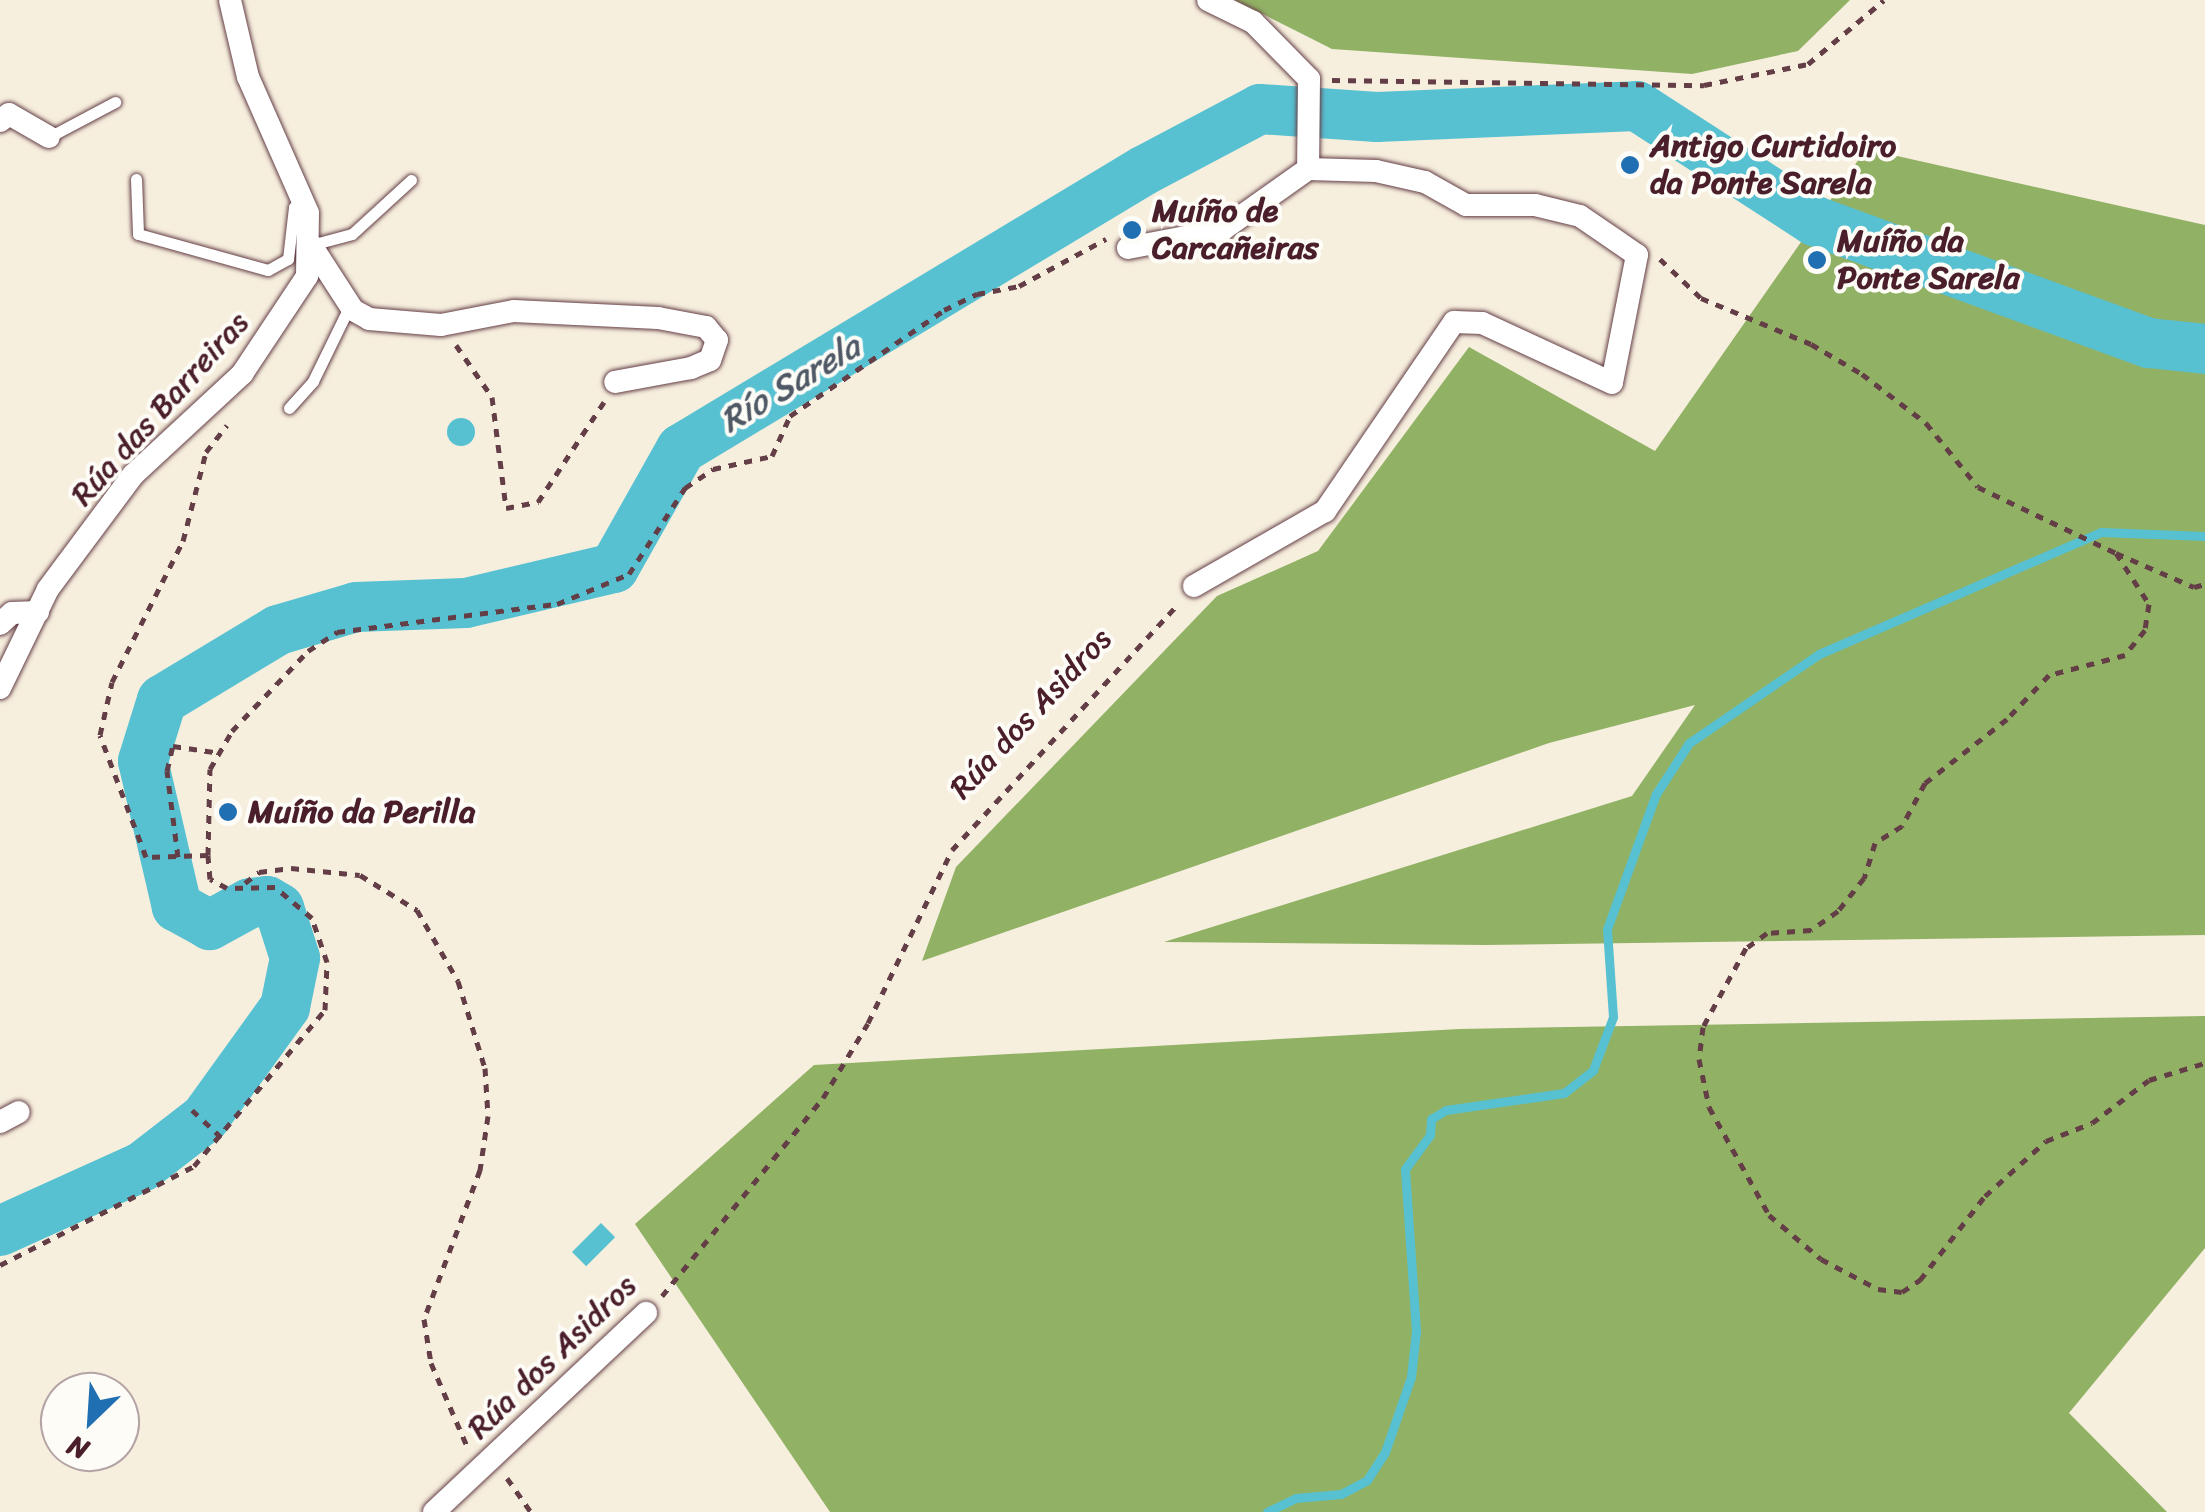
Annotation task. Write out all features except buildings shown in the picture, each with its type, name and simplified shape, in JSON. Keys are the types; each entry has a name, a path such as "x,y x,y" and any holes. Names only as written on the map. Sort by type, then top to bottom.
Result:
{"street":[{"path":"230,0 248,77 303,197 311,244 350,305 369,319 441,325 514,311 658,318 706,327 717,340 710,360 691,368 615,382"},
{"path":"1208,0 1252,22 1310,84 1307,163"},
{"path":"0,122 9,114 49,138"},
{"path":"1128,248 1222,230 1307,163 1425,182 1466,205 1535,205 1580,216 1636,254 1612,382 1482,323 1454,322 1325,511 1194,586"},
{"name":"Rúa das Barreiras","path":"0,688 48,589 133,476 242,374 307,276 311,244"},
{"path":"0,624 12,613 38,612"},
{"name":"Rúa dos Asidros","path":"434,1512 487,1467 646,1312"}],"lane":[{"path":"49,138 115,102"},
{"path":"136,179 138,234 268,270 288,259 294,207 303,197"},
{"path":"311,244 352,234 411,180"},
{"path":"288,408 313,380 350,305"}],"path":[{"path":"1310,84 1704,85 1808,64 1884,0"},
{"path":"531,1512 487,1467 431,1363 424,1319 480,1170 488,1116 484,1068 458,982 417,910 360,875 292,868 259,872 245,883 227,888 210,879 206,800 220,753 232,731 308,652 336,632 557,604 629,574 685,488 713,468 772,456 790,416 944,310 976,294 1019,286 1105,238 1128,248"},
{"path":"1654,252 1701,298 1812,344 1862,374 1926,423 1978,487 2077,531 2116,553 2194,586 2205,584"},
{"path":"441,325 492,396 506,508 538,502 615,382"},
{"path":"208,854 146,857 100,734 112,682 183,541 206,452 234,414"},
{"path":"2116,553 2149,604 2145,630 2126,655 2049,675 2008,719 1924,783 1902,826 1874,843 1864,878 1838,911 1811,930 1767,933 1746,948 1703,1027 1699,1058 1716,1120 1769,1215 1820,1259 1878,1289 1902,1292 1920,1280 1985,1196 2046,1141 2092,1123 2149,1080 2205,1062"},
{"name":"Rúa dos Asidros","path":"646,1312 711,1242 823,1098 868,1023 952,850 1194,586"},
{"path":"176,856 167,771 173,746 220,753"},
{"path":"0,1265 194,1166 325,1010 327,962 312,918 275,887 245,883"},
{"path":"192,1110 220,1137"}],"green space":[{"path":"1235,0 1850,0 1798,51 1692,74 1332,49"},
{"path":"1866,149 2205,225 2205,935 1485,945 1164,942 1632,796 1695,705 1549,743 922,961 956,867 1217,596 1318,551 1469,347 1655,451"},
{"path":"2205,1016 2205,1248 2069,1413 2167,1512 830,1512 635,1224 814,1065 1459,1029"}],"water":[{"path":"461,418 471,422 475,432 471,442 461,446 451,442 447,432 451,422"},
{"path":"601,1223 615,1237 586,1266 572,1252"}],"waterway":[{"name":"Río Sarela","path":"0,1231 143,1166 205,1118 285,1007 295,958 279,908 267,901 250,903 210,925 177,907 143,761 162,700 278,630 356,607 466,603 614,568 681,449 1143,171 1260,109 1377,117 1637,106 1815,221 2149,343 2205,349"},
{"path":"1267,1512 1296,1498 1341,1494 1367,1480 1385,1452 1411,1377 1416,1331 1405,1169 1430,1135 1431,1119 1446,1110 1564,1093 1593,1070 1613,1017 1607,929 1656,794 1689,743 1819,654 2101,532 2205,536"}],"place":[{"name":"Antigo Curtidoiro da Ponte Sarela","path":"1630,165"},
{"name":"Muíño de Carcañeiras","path":"1132,230"},
{"name":"Muíño da Ponte Sarela","path":"1817,260"},
{"name":"Muíño da Perilla","path":"228,812"}]}
